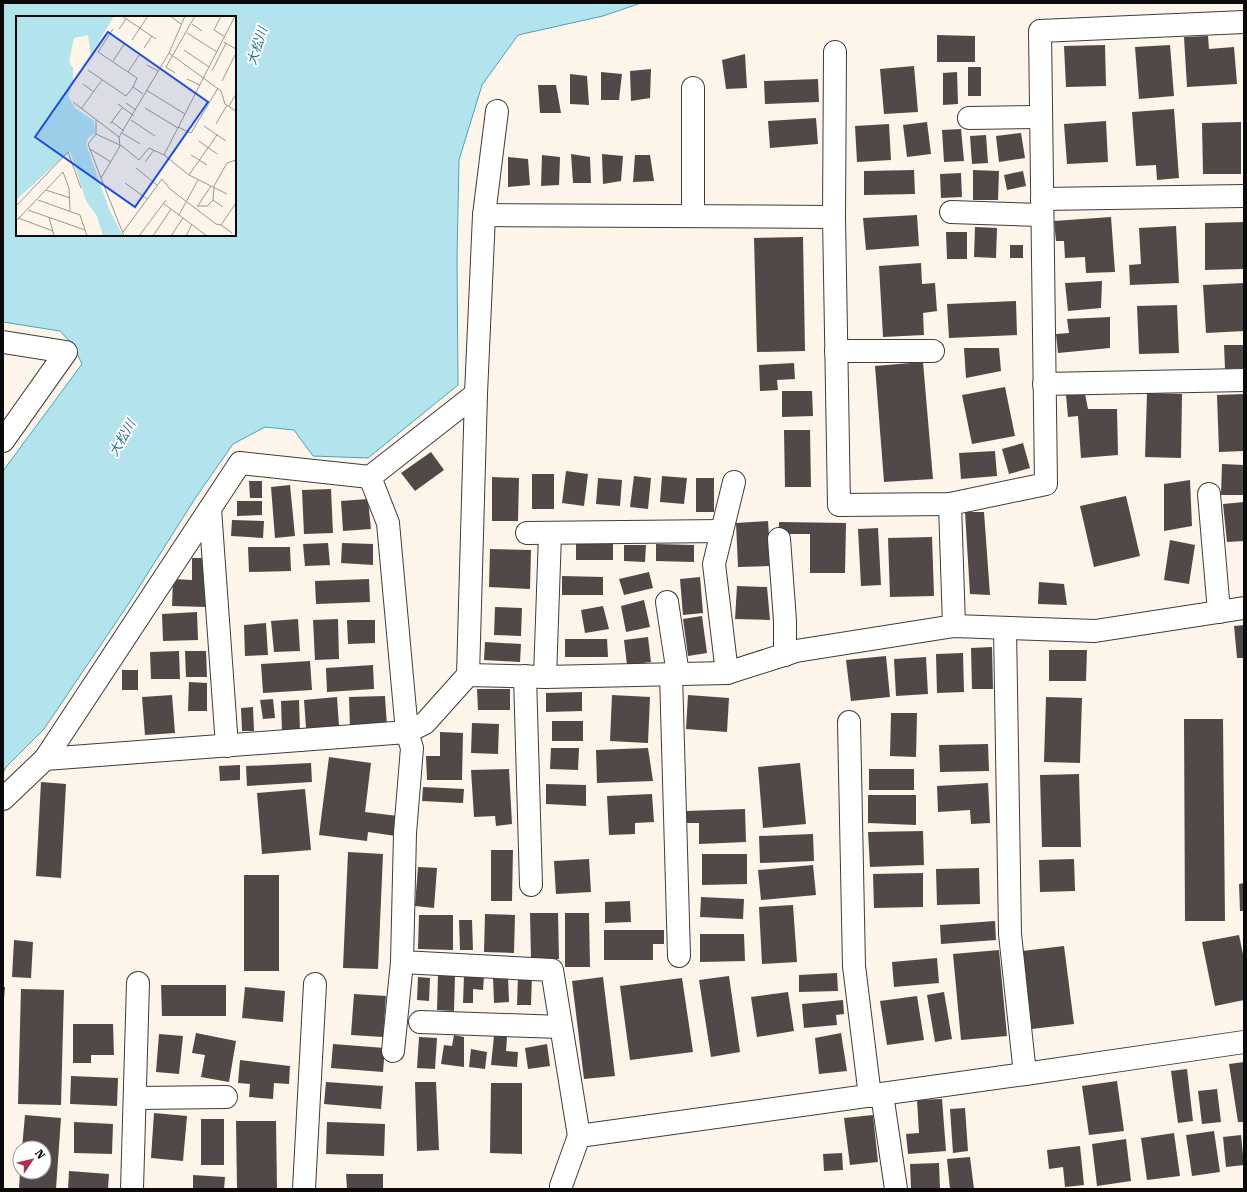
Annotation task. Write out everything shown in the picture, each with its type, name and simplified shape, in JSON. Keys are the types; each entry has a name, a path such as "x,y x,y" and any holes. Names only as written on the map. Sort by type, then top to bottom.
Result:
{"street":[{"path":"835,52 834,217 839,505 950,504 1046,484 1040,31 1244,22"},
{"path":"693,88 693,216"},
{"path":"45,758 407,732 425,723 468,676 476,394 484,215 497,111"},
{"path":"969,118 1041,117"},
{"path":"951,212 1244,196"},
{"path":"484,215 834,217"},
{"path":"3,342 66,352 3,440"},
{"path":"836,351 933,351"},
{"path":"1044,384 1244,380"},
{"path":"3,799 45,758 240,463 370,477 476,394"},
{"path":"370,477 388,523 407,732 412,748 405,833 402,962 393,1051"},
{"path":"727,673 714,564 734,482"},
{"path":"1209,494 1219,612"},
{"path":"950,504 954,626"},
{"path":"210,509 227,746"},
{"path":"527,533 722,532"},
{"path":"531,885 535,676 550,534"},
{"path":"780,539 785,654"},
{"path":"667,602 675,674 679,956"},
{"path":"468,676 727,673 796,651 954,626 1095,631 1244,608"},
{"path":"1005,628 1010,934 1025,1074"},
{"path":"849,722 854,966 876,1095 896,1189"},
{"path":"402,962 552,970 579,1136 561,1189"},
{"path":"132,1189 138,984"},
{"path":"304,1189 315,984"},
{"path":"420,1022 561,1027"},
{"path":"579,1136 1244,1042"},
{"path":"135,1098 226,1097"}],"water":[{"name":"大松川","path":"3,3 641,3 603,16 518,35 482,85 459,160 457,257 458,385 368,458 313,456 294,430 265,427 233,444 196,497 129,603 44,729 6,767 3,773 3,471 82,364 73,345 60,331 3,322"}],"building":[{"path":"937,35 975,36 975,62 937,62"},
{"path":"1208,36 1209,49 1234,47 1237,84 1187,87 1184,37"},
{"path":"1105,45 1106,86 1066,87 1064,46"},
{"path":"1170,45 1174,96 1139,99 1135,47"},
{"path":"745,54 747,88 726,89 722,60"},
{"path":"914,66 918,112 884,114 880,69"},
{"path":"968,67 981,67 981,96 968,96"},
{"path":"651,69 650,98 631,101 630,71"},
{"path":"601,72 622,74 619,100 601,100"},
{"path":"957,72 958,104 943,105 943,73"},
{"path":"570,74 587,76 589,105 570,104"},
{"path":"818,79 819,102 765,104 764,81"},
{"path":"538,85 556,85 561,113 540,113"},
{"path":"1174,109 1179,178 1157,180 1156,165 1136,166 1132,112"},
{"path":"816,118 818,144 770,148 768,121"},
{"path":"1106,121 1108,162 1067,164 1064,124"},
{"path":"927,122 931,154 907,157 903,125"},
{"path":"1241,122 1241,174 1203,174 1202,123"},
{"path":"889,124 891,160 857,162 855,126"},
{"path":"961,129 964,161 944,162 942,130"},
{"path":"1021,133 1025,158 999,162 996,136"},
{"path":"986,135 988,163 972,164 970,136"},
{"path":"571,154 590,157 591,183 573,183"},
{"path":"602,154 623,156 621,181 603,184"},
{"path":"542,155 560,157 559,185 541,186"},
{"path":"635,155 650,155 654,181 633,182"},
{"path":"508,157 528,159 530,185 508,187"},
{"path":"914,170 915,194 864,195 864,171"},
{"path":"973,170 999,171 998,200 973,200"},
{"path":"1023,171 1026,186 1007,190 1004,175"},
{"path":"961,173 962,197 941,198 940,174"},
{"path":"917,215 919,246 866,250 863,218"},
{"path":"1111,217 1115,272 1086,273 1085,257 1065,258 1064,241 1056,241 1054,221"},
{"path":"1243,222 1244,269 1205,270 1205,223"},
{"path":"1176,226 1179,283 1130,285 1129,265 1141,264 1139,228"},
{"path":"975,227 997,228 996,258 974,257"},
{"path":"946,232 967,232 967,259 947,259"},
{"path":"803,237 805,351 757,352 754,238"},
{"path":"1010,245 1023,245 1023,258 1010,258"},
{"path":"921,263 922,284 935,283 937,311 923,313 924,335 883,337 879,266"},
{"path":"1102,281 1101,308 1068,311 1065,283"},
{"path":"1244,283 1244,331 1206,333 1203,285"},
{"path":"1016,301 1017,335 949,338 947,304"},
{"path":"1177,305 1179,353 1139,354 1137,306"},
{"path":"1110,317 1110,348 1058,353 1056,334 1069,333 1067,319"},
{"path":"1224,345 1244,345 1244,368 1225,369"},
{"path":"964,348 999,348 1001,371 966,378"},
{"path":"923,362 933,479 884,482 875,366"},
{"path":"794,363 795,379 777,380 778,390 760,391 759,365"},
{"path":"1005,387 1015,436 972,444 962,395"},
{"path":"782,391 812,391 813,416 782,417"},
{"path":"1147,393 1182,394 1181,458 1145,457"},
{"path":"1085,394 1088,409 1117,409 1118,455 1081,458 1078,416 1068,417 1066,395"},
{"path":"1244,394 1244,451 1219,452 1217,395"},
{"path":"784,430 810,430 811,487 785,487"},
{"path":"1023,443 1030,468 1009,474 1002,449"},
{"path":"995,451 997,476 961,479 959,453"},
{"path":"431,452 444,470 415,491 401,473"},
{"path":"1222,464 1244,465 1244,495 1221,495"},
{"path":"566,471 588,474 584,506 562,503"},
{"path":"532,474 554,474 554,509 532,509"},
{"path":"634,476 651,478 648,509 630,507"},
{"path":"662,476 687,478 684,504 660,502"},
{"path":"492,477 519,478 518,521 492,521"},
{"path":"598,478 622,480 620,506 596,504"},
{"path":"696,478 714,478 714,512 696,512"},
{"path":"1190,480 1192,526 1164,531 1164,484"},
{"path":"249,481 262,481 262,498 250,498"},
{"path":"290,485 295,536 275,538 271,487"},
{"path":"331,489 333,533 304,534 302,490"},
{"path":"1126,496 1140,556 1094,567 1080,506"},
{"path":"368,499 371,529 343,531 341,501"},
{"path":"237,501 262,501 262,515 237,516"},
{"path":"1244,502 1244,541 1227,542 1223,504"},
{"path":"965,512 984,512 990,595 970,594"},
{"path":"232,520 264,521 263,538 231,536"},
{"path":"768,521 771,566 738,567 736,523"},
{"path":"779,522 846,523 845,573 810,573 810,534 779,534"},
{"path":"878,528 881,585 861,586 858,529"},
{"path":"932,537 934,596 890,597 888,538"},
{"path":"576,539 613,539 613,560 576,560"},
{"path":"1170,540 1195,545 1189,584 1164,580"},
{"path":"328,543 330,565 305,566 303,544"},
{"path":"342,543 373,544 373,565 341,563"},
{"path":"656,544 694,545 694,562 656,561"},
{"path":"624,545 646,545 645,562 624,561"},
{"path":"248,547 290,547 291,571 249,572"},
{"path":"490,549 531,550 530,589 489,587"},
{"path":"192,558 207,558 206,607 172,606 173,579 192,580"},
{"path":"649,572 653,588 624,595 619,579"},
{"path":"562,576 603,577 603,595 562,595"},
{"path":"700,577 703,613 683,615 680,579"},
{"path":"369,579 370,602 316,604 315,581"},
{"path":"1039,582 1064,584 1067,605 1038,604"},
{"path":"737,586 767,587 770,620 735,619"},
{"path":"644,600 650,627 626,632 621,606"},
{"path":"603,606 609,629 585,633 581,610"},
{"path":"495,607 522,608 521,636 494,635"},
{"path":"197,612 198,640 163,641 162,614"},
{"path":"702,616 707,653 688,656 683,619"},
{"path":"298,619 300,651 274,652 271,621"},
{"path":"338,619 339,659 315,660 313,620"},
{"path":"347,620 375,620 375,643 348,644"},
{"path":"266,623 268,655 245,656 244,625"},
{"path":"1244,625 1244,658 1237,658 1234,626"},
{"path":"648,637 651,662 627,665 624,640"},
{"path":"565,639 607,639 608,657 565,657"},
{"path":"485,642 521,644 520,662 484,660"},
{"path":"992,647 993,689 972,689 971,648"},
{"path":"1049,650 1087,650 1086,681 1049,681"},
{"path":"179,651 180,679 151,679 150,652"},
{"path":"185,651 206,651 207,677 186,677"},
{"path":"963,653 964,692 937,693 936,654"},
{"path":"886,656 890,697 851,701 846,660"},
{"path":"926,657 928,694 896,696 894,659"},
{"path":"310,661 312,690 263,693 261,664"},
{"path":"373,665 374,689 327,692 326,668"},
{"path":"122,670 138,670 138,690 122,690"},
{"path":"189,682 207,683 207,711 188,711"},
{"path":"477,689 510,689 510,710 478,710"},
{"path":"582,692 582,711 546,712 546,693"},
{"path":"172,695 175,733 145,735 142,697"},
{"path":"612,695 650,697 648,743 610,741"},
{"path":"688,695 729,698 727,732 686,729"},
{"path":"385,696 387,727 350,728 349,697"},
{"path":"337,697 339,726 306,728 304,700"},
{"path":"1046,697 1082,698 1080,763 1044,762"},
{"path":"273,699 275,718 263,719 260,700"},
{"path":"299,700 300,731 282,732 281,701"},
{"path":"253,707 254,731 242,731 241,708"},
{"path":"891,713 917,713 916,757 890,756"},
{"path":"1184,719 1223,719 1225,921 1185,921"},
{"path":"552,721 583,721 583,741 552,741"},
{"path":"472,723 499,724 498,754 471,753"},
{"path":"440,732 463,733 462,780 427,780 426,756 440,756"},
{"path":"988,744 989,771 940,772 939,745"},
{"path":"551,748 579,748 578,770 550,769"},
{"path":"648,748 653,781 597,783 596,750"},
{"path":"329,757 371,763 365,812 398,816 396,836 368,832 367,841 319,835"},
{"path":"311,763 312,782 247,786 246,766"},
{"path":"800,763 806,824 763,828 758,767"},
{"path":"240,765 240,780 220,781 219,766"},
{"path":"509,769 512,824 496,826 495,816 474,817 471,770"},
{"path":"869,769 914,769 914,790 869,790"},
{"path":"1079,774 1081,847 1042,847 1040,775"},
{"path":"41,782 66,784 61,878 36,876"},
{"path":"988,783 990,823 971,824 970,810 938,812 937,786"},
{"path":"546,784 586,785 586,806 546,804"},
{"path":"423,787 464,789 463,803 422,801"},
{"path":"305,789 311,850 262,854 257,793"},
{"path":"652,794 654,822 635,823 635,834 609,835 607,796"},
{"path":"868,795 916,795 916,825 868,823"},
{"path":"745,809 746,842 699,844 699,823 686,823 686,811"},
{"path":"923,831 924,865 870,867 868,832"},
{"path":"813,834 814,861 760,863 759,836"},
{"path":"491,850 513,850 512,901 491,901"},
{"path":"348,852 383,854 378,969 343,968"},
{"path":"702,854 747,854 747,884 702,885"},
{"path":"589,859 591,892 556,894 554,861"},
{"path":"1074,859 1075,891 1040,892 1039,860"},
{"path":"813,865 816,895 761,900 758,870"},
{"path":"418,867 437,868 434,908 415,906"},
{"path":"979,868 980,904 937,905 936,869"},
{"path":"923,873 923,907 874,908 873,874"},
{"path":"244,875 279,875 279,971 244,971"},
{"path":"1244,883 1244,911 1240,911 1239,884"},
{"path":"701,897 744,899 743,919 700,917"},
{"path":"630,901 631,922 605,923 605,902"},
{"path":"793,905 797,962 762,964 759,907"},
{"path":"530,913 558,913 559,959 531,959"},
{"path":"565,913 589,913 590,967 565,967"},
{"path":"485,914 515,915 514,953 484,952"},
{"path":"419,915 453,915 453,950 418,949"},
{"path":"459,920 472,920 473,950 460,950"},
{"path":"995,921 996,940 941,944 940,925"},
{"path":"604,930 664,930 664,944 653,944 653,960 604,960"},
{"path":"700,934 744,934 745,961 700,962"},
{"path":"1239,935 1244,959 1244,1000 1215,1006 1202,942"},
{"path":"14,940 33,942 31,978 12,977"},
{"path":"1064,946 1074,1024 1032,1029 1022,951"},
{"path":"999,950 1007,1036 961,1040 953,954"},
{"path":"937,958 939,983 894,987 892,962"},
{"path":"4,960 4,976 3,976"},
{"path":"837,973 838,991 799,992 799,975"},
{"path":"438,974 455,975 454,1011 437,1010"},
{"path":"464,975 484,976 483,990 473,989 473,1003 463,1003"},
{"path":"493,976 508,976 509,1002 494,1003"},
{"path":"518,976 532,976 531,1005 517,1005"},
{"path":"729,976 740,1052 711,1057 699,980"},
{"path":"418,977 430,978 429,1001 417,1000"},
{"path":"603,977 615,1076 584,1079 572,981"},
{"path":"682,978 693,1052 630,1060 620,986"},
{"path":"161,985 226,985 226,1016 162,1016"},
{"path":"3,987 5,987 4,998 3,998"},
{"path":"245,987 285,991 283,1022 242,1018"},
{"path":"21,989 64,990 61,1105 18,1104"},
{"path":"788,992 794,1031 757,1037 751,997"},
{"path":"944,992 952,1039 935,1042 927,995"},
{"path":"354,994 386,996 383,1037 351,1035"},
{"path":"917,996 924,1040 887,1045 880,1001"},
{"path":"843,1000 844,1014 836,1015 837,1025 804,1028 802,1004"},
{"path":"73,1024 113,1024 114,1055 91,1055 91,1063 73,1063"},
{"path":"196,1033 236,1041 229,1082 201,1077 205,1055 192,1053"},
{"path":"841,1033 847,1071 819,1074 815,1038"},
{"path":"159,1034 183,1036 179,1074 156,1072"},
{"path":"454,1035 464,1037 464,1067 441,1064 444,1045 452,1046"},
{"path":"494,1036 507,1037 506,1051 518,1052 517,1067 491,1065"},
{"path":"419,1037 437,1038 435,1069 417,1068"},
{"path":"333,1044 385,1048 383,1072 331,1068"},
{"path":"547,1044 550,1066 528,1069 525,1048"},
{"path":"471,1049 487,1052 485,1069 469,1067"},
{"path":"240,1060 290,1066 289,1084 274,1083 273,1099 249,1097 250,1084 238,1083"},
{"path":"1244,1062 1244,1122 1238,1122 1229,1064"},
{"path":"1187,1069 1193,1121 1178,1123 1171,1071"},
{"path":"71,1076 118,1078 117,1106 70,1104"},
{"path":"1117,1081 1124,1131 1089,1135 1082,1086"},
{"path":"326,1082 383,1086 381,1109 324,1104"},
{"path":"415,1082 436,1082 439,1150 417,1151"},
{"path":"491,1083 522,1083 522,1154 490,1153"},
{"path":"1217,1089 1221,1122 1202,1124 1198,1091"},
{"path":"942,1099 946,1151 908,1154 906,1134 919,1133 917,1100"},
{"path":"965,1108 968,1151 953,1153 950,1109"},
{"path":"154,1113 187,1116 183,1161 151,1158"},
{"path":"25,1115 61,1118 56,1189 19,1189 20,1180 52,1180 52,1140 23,1140"},
{"path":"873,1115 878,1162 850,1165 844,1118"},
{"path":"201,1119 224,1119 224,1165 201,1165"},
{"path":"236,1121 276,1121 277,1189 237,1189"},
{"path":"74,1122 113,1124 112,1154 74,1153"},
{"path":"327,1122 385,1124 384,1156 326,1154"},
{"path":"1214,1131 1220,1172 1192,1176 1186,1135"},
{"path":"1174,1133 1180,1176 1147,1180 1141,1138"},
{"path":"1241,1135 1244,1165 1226,1167 1223,1137"},
{"path":"1126,1139 1131,1181 1097,1186 1092,1144"},
{"path":"1080,1146 1084,1185 1065,1187 1063,1167 1049,1169 1047,1150"},
{"path":"842,1153 843,1170 824,1171 823,1154"},
{"path":"970,1157 974,1189 950,1189 947,1159"},
{"path":"939,1163 940,1189 911,1189 910,1164"},
{"path":"69,1171 109,1174 108,1189 68,1189"},
{"path":"346,1174 383,1174 383,1189 347,1189"},
{"path":"193,1175 225,1177 224,1189 193,1189"}]}
